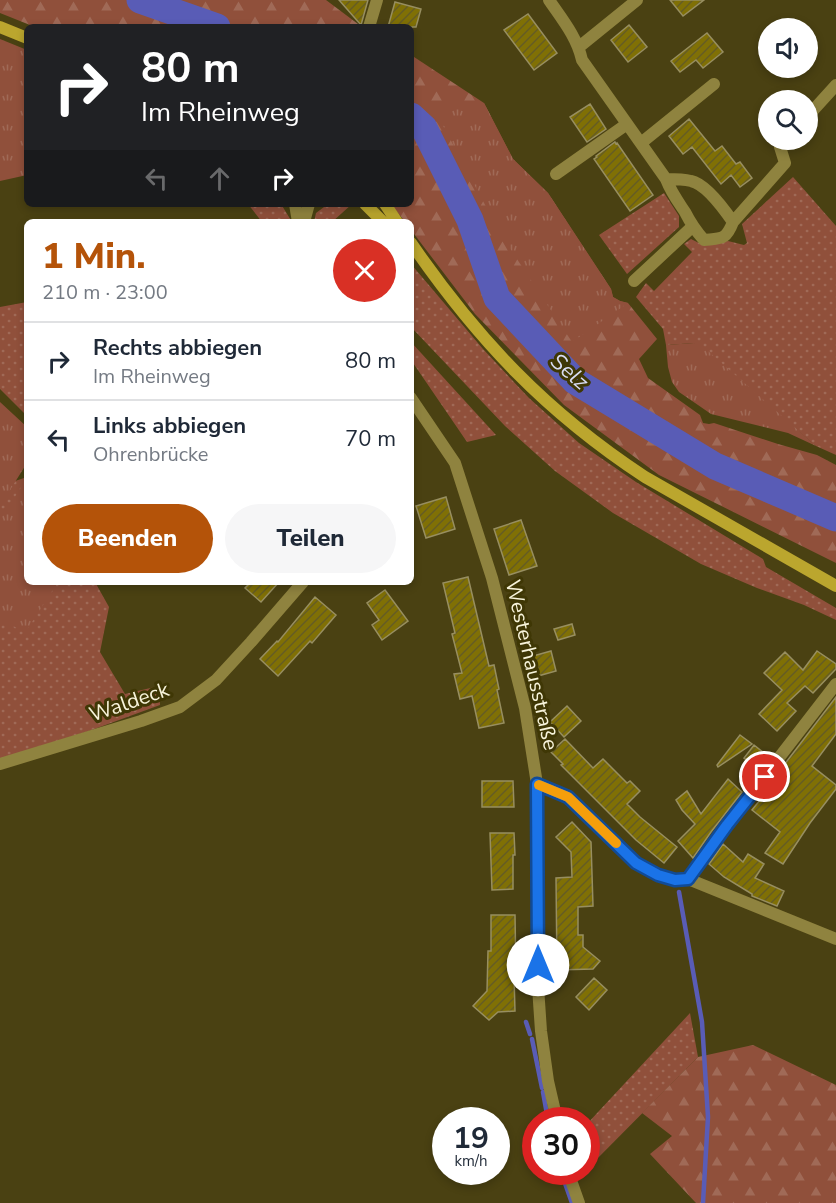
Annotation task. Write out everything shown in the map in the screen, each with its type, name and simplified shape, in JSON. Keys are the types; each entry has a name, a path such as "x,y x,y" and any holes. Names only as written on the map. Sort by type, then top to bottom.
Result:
{"main road":[{"path":"0,27 24,37"},
{"path":"368,207 380,219"},
{"path":"414,247 467,319 512,369 553,408 589,437 645,477 836,586"},
{"path":"414,255 435,278"}],"street":[{"path":"370,24 378,0"},
{"path":"549,0 579,47 582,60 666,179 670,192 685,212 692,227 704,240 721,238 729,234 733,222 785,163 781,150"},
{"path":"579,47 637,0"},
{"path":"641,143 714,84"},
{"path":"818,105 836,85"},
{"path":"556,174 627,124"},
{"path":"666,179 692,181 700,185 722,206 733,222"},
{"path":"634,281 692,227"},
{"name":"Westerhausstraße","path":"414,402 455,462 492,578 525,708 537,784 538,987 541,1031 554,1107"},
{"name":"Waldeck","path":"0,764 141,722 180,707 216,680 300,585"},
{"path":"688,879 836,684"},
{"path":"537,784 568,797 636,863 658,875 675,880 688,879 836,939"},
{"path":"573,1185 579,1203"}],"green space":[{"path":"0,0 326,0 358,24 28,24 0,13"},
{"path":"0,39 24,49 24,176 0,181"},
{"path":"414,57 484,103 513,159 548,193 611,289 613,297 628,303 657,339 639,359 648,378 700,415 703,423 714,423 817,455 836,465 836,563 659,475 564,405 475,314 414,234 414,219 403,219 393,207 414,207"},
{"path":"431,103 484,103 513,159 548,193 611,289 613,297 628,303 572,342 501,235"},
{"path":"793,177 836,226 836,455 816,446 694,343 666,345 663,329 636,297 646,283 654,291 692,252 684,244 691,239 703,245 728,241 744,245 747,243 742,224"},
{"path":"664,193 679,216 679,227 627,274 599,235"},
{"path":"250,207 283,207 290,219 260,219"},
{"path":"324,207 349,207 335,219 315,219 316,213"},
{"path":"414,268 483,349 529,398 579,443 636,482 763,559 766,567 836,608 836,620 701,564 613,513 555,471 505,426 414,330"},
{"path":"24,303 24,413 0,389 0,307"},
{"path":"700,344 816,446 788,433 711,414 679,392 672,382 666,345"},
{"path":"414,345 496,435 467,442 414,364"},
{"path":"0,402 24,424 24,468 0,506"},
{"path":"24,478 24,585 97,585 109,607 100,652 125,694 159,686 160,705 89,731 0,759 0,486"},
{"path":"24,483 24,585 56,585 25,633 0,618 0,520"},
{"path":"690,1013 698,1057 600,1156 600,1110"},
{"path":"753,1045 836,1085 836,1203 696,1203 650,1154 672,1136 642,1113 698,1057"}],"building":[{"path":"339,0 368,0 360,24"},
{"path":"670,0 704,0 683,16"},
{"path":"395,2 421,9 416,27 414,24 389,24"},
{"path":"528,14 557,53 534,70 504,30"},
{"path":"629,25 647,47 628,62 611,40"},
{"path":"707,33 723,52 703,68 696,60 680,72 671,61"},
{"path":"590,104 606,129 587,142 570,117"},
{"path":"689,119 715,151 722,146 736,164 740,162 752,178 740,187 731,175 721,184 692,147 683,154 669,136"},
{"path":"615,142 653,195 630,211 594,159"},
{"path":"446,497 455,529 426,538 416,506"},
{"path":"521,520 537,566 509,575 494,529"},
{"path":"468,577 489,666 494,665 504,723 479,728 472,696 460,699 454,674 462,673 443,583"},
{"path":"248,585 276,585 261,602 245,588"},
{"path":"385,590 408,621 382,640 372,625 379,620 367,603"},
{"path":"315,597 336,615 312,643 310,641 278,676 260,659 278,642"},
{"path":"572,624 575,635 558,640 554,629"},
{"path":"551,651 556,671 538,676 533,656"},
{"path":"817,651 836,664 836,669 813,693 805,686 787,703 796,711 777,731 759,714 782,690 764,673 785,652 803,670"},
{"path":"836,697 836,734 812,766 836,785 836,789 783,864 765,853 780,832 752,810"},
{"path":"567,706 581,721 564,737 550,722"},
{"path":"740,735 752,744 718,767 717,765"},
{"path":"565,739 593,768 603,759 627,783 630,781 640,791 627,804 677,847 664,863 636,840 561,765 563,764 551,752"},
{"path":"754,745 769,757 759,770 744,758"},
{"path":"728,779 742,792 693,858 678,841 695,824 676,800 687,791 701,814"},
{"path":"482,781 513,781 514,807 482,807"},
{"path":"572,822 591,842 593,906 578,907 578,935 583,935 583,947 600,961 593,969 557,970 556,878 572,877 571,852 556,837"},
{"path":"490,833 514,833 513,889 492,890"},
{"path":"723,844 743,862 748,854 764,864 755,878 784,891 777,906 752,896 709,864"},
{"path":"491,915 515,915 516,976 514,976 515,1011 498,1012 489,1020 473,1006 487,991 488,951 491,951"},
{"path":"594,978 607,990 589,1010 576,997"}],"waterway":[{"name":"Selz","path":"140,0 208,24"},
{"name":"Selz","path":"414,119 424,128 470,220 497,298 575,381 715,466 836,518"},
{"path":"679,892 702,1022 708,1117 703,1203"},
{"path":"526,1022 530,1034"},
{"path":"532,1039 542,1088"},
{"path":"543,1092 546,1107"},
{"path":"566,1185 572,1203"}],"slow traffic":[{"path":"539,785 568,797 616,843"}],"route":[{"path":"538,965 537,784 568,797 636,863 658,875 675,880 688,879 765,777"}]}
